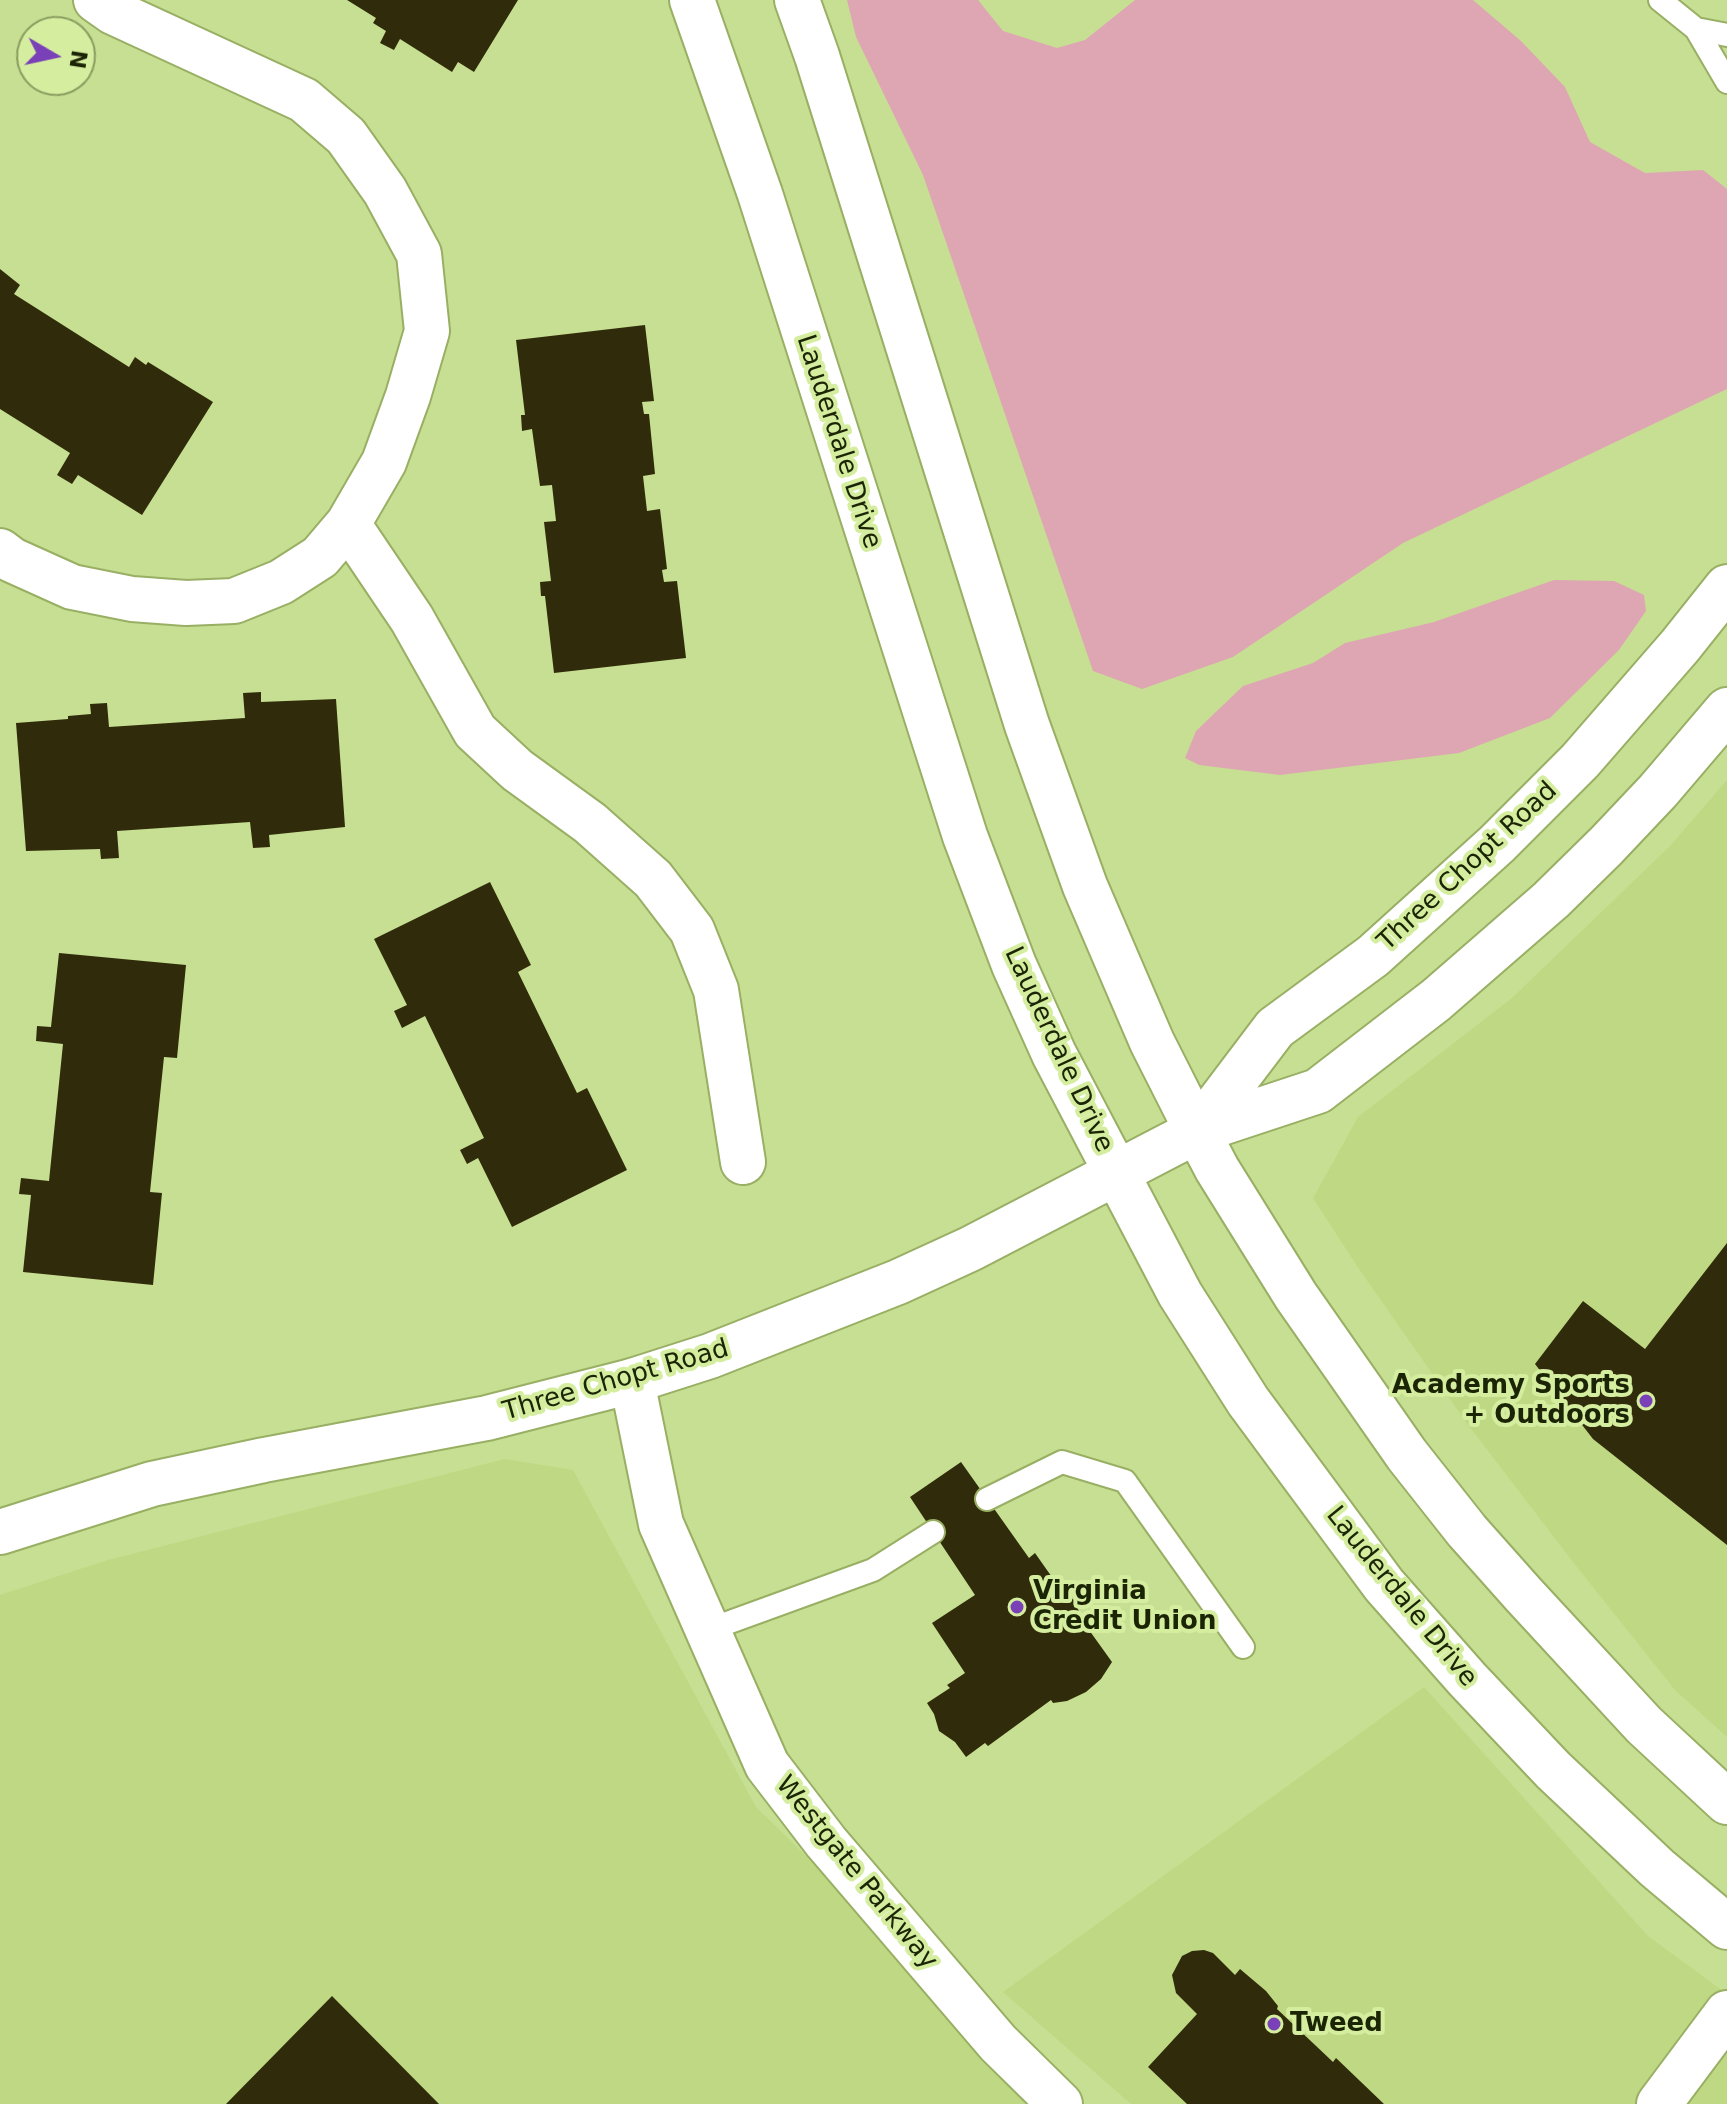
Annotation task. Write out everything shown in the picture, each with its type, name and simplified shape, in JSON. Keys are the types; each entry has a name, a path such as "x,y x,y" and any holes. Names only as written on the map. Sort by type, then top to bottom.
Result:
{"main road":[{"path":"0,551 12,560 72,587 132,599 186,603 234,601 281,582 320,557 348,524 384,462 427,331 419,254 385,191 346,136 304,100 113,12 96,0"},
{"name":"Lauderdale Drive","path":"692,0 760,194 965,836 1014,965 1049,1041 1180,1294 1248,1401 1384,1585 1553,1770 1657,1868 1727,1927"},
{"path":"797,0 1032,739 1085,886 1152,1042 1197,1131 1217,1169 1296,1296 1415,1466 1467,1531 1644,1725 1727,1802"},
{"path":"348,524 412,619 475,731 517,770 590,823 653,879 692,930 716,990 743,1162"},
{"name":"Three Chopt Road","path":"1197,1131 1275,1028 1373,956 1497,844 1580,761 1727,587"},
{"name":"Three Chopt Road","path":"0,1532 152,1484 487,1418 632,1381 710,1356 898,1282 970,1249 1197,1131 1318,1091 1436,1000 1551,900 1658,791 1727,710"},
{"name":"Westgate Parkway","path":"632,1381 661,1524 767,1765 826,1842 972,2013 1060,2104"},
{"path":"1659,2104 1727,2013"}],"lane":[{"path":"1660,0 1696,29 1727,82"},
{"path":"1696,29 1727,35"},
{"path":"987,1499 1062,1462 1125,1481 1243,1647"},
{"path":"708,1630 873,1570 933,1532"}],"shaded area":[{"path":"847,0 978,0 1003,31 1057,48 1085,40 1135,0 1473,0 1521,41 1565,87 1590,142 1645,173 1703,170 1727,189 1727,389 1403,543 1233,657 1142,689 1093,671 923,175 856,37"},
{"path":"1554,580 1614,581 1644,595 1646,611 1619,650 1550,718 1459,753 1280,775 1199,765 1185,758 1196,731 1243,686 1313,663 1345,643 1434,622"},
{"path":"1727,780 1727,1737 1675,1690 1573,1562 1466,1422 1313,1198 1358,1117 1512,998 1670,846"},
{"path":"505,1459 573,1470 756,1807 1061,2104 0,2104 0,1595 108,1560"},
{"path":"1424,1687 1648,1936 1727,1994 1727,2104 1131,2104 1003,1992"}],"building":[{"path":"347,0 518,0 474,72 458,62 452,72 400,39 394,50 380,43 386,31 373,23 376,18"},
{"path":"0,269 20,285 14,294 129,367 135,357 146,365 148,362 213,402 142,515 78,475 72,484 57,475 70,453 0,409"},
{"path":"645,325 654,401 642,402 644,414 649,414 655,474 643,476 647,511 660,509 667,569 662,570 664,582 677,581 686,658 554,673 545,596 541,596 540,582 551,581 544,522 556,521 552,485 540,486 532,429 522,431 521,415 525,415 516,340"},
{"path":"261,692 261,702 336,699 345,827 269,835 270,847 253,848 250,822 117,831 119,858 101,859 100,849 26,851 16,723 91,714 90,704 107,703 109,727 245,718 243,693"},
{"path":"490,882 531,965 518,972 577,1093 587,1088 627,1170 512,1227 478,1158 467,1164 460,1150 484,1138 425,1016 402,1028 394,1011 407,1005 374,939"},
{"path":"59,953 186,965 177,1058 164,1057 150,1192 162,1193 153,1285 23,1272 31,1195 19,1194 21,1178 49,1181 63,1044 36,1041 37,1026 51,1027"},
{"name":"Academy Sports + Outdoors","path":"1727,1243 1727,1545 1593,1439 1535,1364 1583,1301 1645,1349"},
{"name":"Virginia Credit Union","path":"961,1462 1029,1558 1035,1553 1061,1590 1074,1600 1084,1623 1112,1662 1101,1679 1086,1692 1067,1701 1053,1703 1051,1700 988,1746 985,1743 966,1757 955,1742 939,1731 927,1703 950,1688 947,1685 965,1673 932,1623 975,1595 910,1497"},
{"path":"1204,1950 1213,1953 1235,1975 1240,1969 1266,1991 1278,2006 1277,2009 1333,2062 1336,2058 1384,2104 1187,2104 1148,2067 1197,2014 1176,1993 1172,1975 1182,1956"},
{"path":"332,1996 439,2104 226,2104"}],"place":[{"name":"Academy Sports + Outdoors","path":"1646,1401"},
{"name":"Virginia Credit Union","path":"1017,1607"},
{"name":"Tweed","path":"1274,2024"}]}
